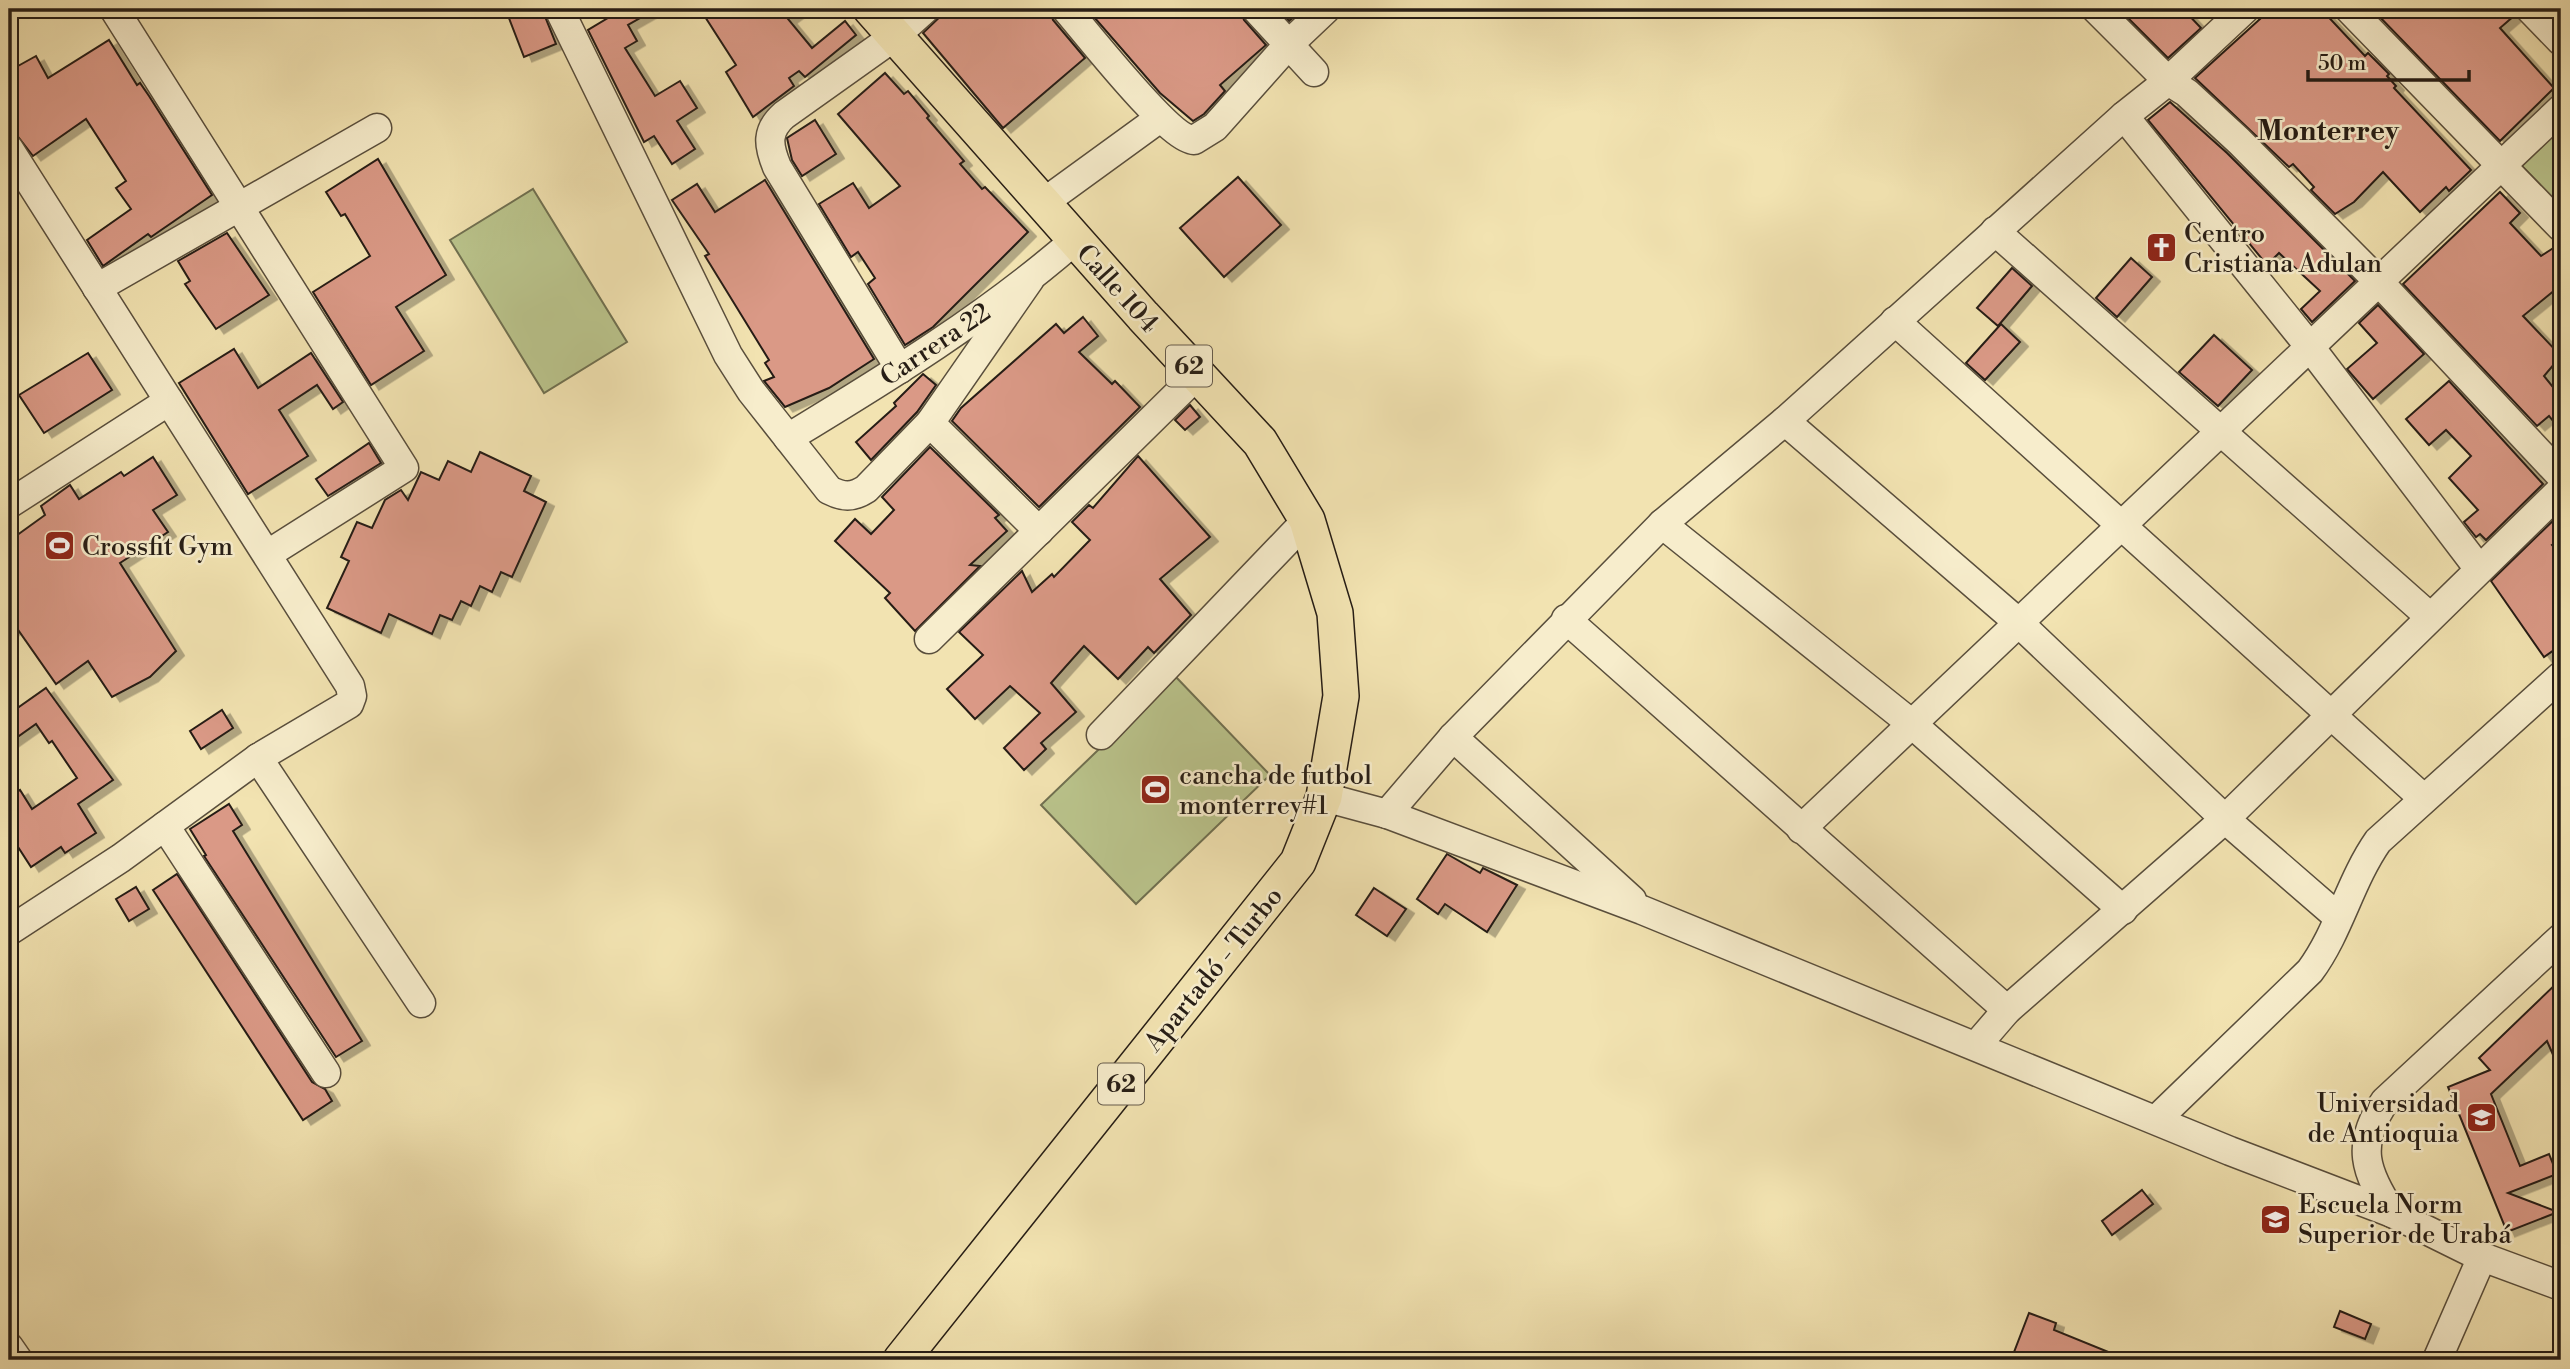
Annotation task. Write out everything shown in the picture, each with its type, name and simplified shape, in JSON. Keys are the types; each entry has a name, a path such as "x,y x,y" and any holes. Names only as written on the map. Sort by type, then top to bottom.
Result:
{"main road":[{"name":"Calle 104","path":"871,9 1075,240 1260,442 1307,520 1335,613 1341,696 1324,797"},
{"name":"Apartadó - Turbo","path":"901,1360 1298,862 1324,797"}],"street":[{"path":"114,9 404,468 268,554"},
{"path":"559,9 728,355 751,391 829,490 841,496 856,495 866,489 930,423 1030,279"},
{"path":"900,369 790,184 777,167 770,150 769,135 773,124 895,36 925,9"},
{"path":"1066,9 1160,118 1182,138 1194,140 1206,134 1326,9"},
{"path":"1256,9 1314,72"},
{"path":"2096,9 2168,81 2198,102 2239,141 2379,282 2561,476"},
{"path":"1387,814 1453,737 1662,524 1785,421 2124,116 2168,81 2245,9"},
{"path":"2349,9 2561,227"},
{"path":"2530,9 2561,41"},
{"path":"1801,828 2561,109"},
{"path":"2124,116 2310,348 2479,569"},
{"path":"1043,203 1160,118"},
{"path":"97,288 377,128"},
{"path":"9,149 268,554 350,686 352,696 349,704 258,758 121,858 9,931"},
{"path":"1995,231 2428,617"},
{"name":"Carrera 22","path":"788,438 900,369 1030,279 1075,240"},
{"path":"1895,321 2423,798"},
{"path":"929,639 1197,375"},
{"path":"9,504 169,401"},
{"path":"1785,421 2019,623 2225,819 2338,918"},
{"path":"930,423 1039,531"},
{"path":"1976,1046 2007,1010 2225,819 2428,617 2561,490"},
{"path":"1101,734 1307,520"},
{"path":"1662,524 1912,724 2123,910"},
{"path":"1566,619 2007,1010"},
{"path":"2157,1119 2310,971 2324,952 2365,859 2378,841 2561,676"},
{"path":"1453,737 1642,910"},
{"path":"258,758 421,1003"},
{"path":"1324,797 1387,814 1642,910 2392,1213 2482,1257 2561,1286"},
{"path":"164,826 326,1073"},
{"path":"2392,1213 2372,1182 2367,1162 2366,1143 2371,1121 2385,1101 2561,938"},
{"path":"2437,1360 2482,1257"},
{"path":"9,1347 18,1360"}],"green space":[{"path":"2561,128 2561,206 2522,166"},
{"path":"533,189 627,342 544,393 450,240"},
{"name":"cancha de futbol monterrey#1","path":"1175,676 1270,775 1136,904 1041,805"}],"building":[{"path":"518,9 542,9 556,44 524,57 507,13"},
{"path":"623,9 656,9 628,25 637,41 625,48 655,96 680,81 697,108 677,121 695,149 672,164 654,136 644,142 588,30"},
{"path":"700,9 802,9 788,19 812,48 845,21 856,35 805,77 799,71 789,78 794,86 753,117 726,72 736,65"},
{"path":"948,9 1050,9 1053,20 1085,58 1003,128 923,33"},
{"path":"1087,9 1240,9 1244,20 1266,45 1220,85 1225,91 1204,114 1193,121 1160,93"},
{"path":"1278,9 1302,9 1289,21"},
{"path":"2119,9 2183,9 2201,28 2168,58"},
{"path":"2271,9 2321,9 2365,56 2368,53 2389,74 2387,76 2396,86 2394,88 2471,170 2449,191 2446,187 2420,212 2383,172 2354,202 2335,214 2311,190 2314,187 2293,164 2289,167 2195,78"},
{"path":"2372,9 2514,9 2515,15 2500,28 2554,88 2500,141"},
{"path":"109,40 137,85 140,83 149,96 212,195 151,237 148,234 103,266 87,240 131,209 116,188 126,181 86,119 33,156 9,125 9,71 36,56 48,78"},
{"path":"885,73 904,94 908,91 929,116 927,118 964,161 960,164 982,189 985,187 1028,232 933,327 905,345 868,284 875,278 858,252 851,257 819,204 853,183 869,208 900,186 838,114"},
{"path":"2170,102 2227,153 2355,281 2312,322 2301,309 2320,291 2279,253 2267,265 2148,120"},
{"path":"815,120 836,154 802,176 792,160 787,138"},
{"path":"378,159 446,275 396,307 424,351 371,385 313,292 370,256 345,214 341,216 326,192"},
{"path":"1238,177 1281,225 1224,277 1180,228"},
{"path":"765,180 874,359 829,388 785,407 764,381 774,377 765,363 769,360 705,256 709,254 672,200 697,184 715,212"},
{"path":"2500,192 2520,213 2510,223 2541,256 2561,243 2561,285 2523,316 2561,356 2544,376 2561,397 2561,431 2549,416 2537,426 2403,284"},
{"path":"227,233 269,295 216,329 185,284 190,281 178,261"},
{"path":"2131,258 2152,277 2117,317 2096,298"},
{"path":"2012,268 2032,286 1998,326 1977,308"},
{"path":"2378,305 2424,354 2373,399 2347,369 2377,343 2359,323"},
{"path":"1083,317 1098,336 1079,352 1112,384 1115,381 1140,407 1039,507 952,421 961,408 1056,324 1064,333"},
{"path":"2001,324 2020,342 1985,380 1966,363"},
{"path":"2214,335 2252,370 2218,406 2179,372"},
{"path":"234,349 258,388 311,353 343,402 333,409 317,385 279,410 308,456 248,494 179,383"},
{"path":"88,353 112,390 44,433 19,395"},
{"path":"923,374 936,385 917,412 871,460 856,442 896,406 894,403"},
{"path":"2449,381 2543,484 2486,540 2480,534 2476,537 2464,522 2478,510 2449,478 2471,456 2446,430 2429,445 2406,419"},
{"path":"1190,405 1200,417 1185,430 1175,420"},
{"path":"369,443 381,463 328,496 316,479"},
{"path":"930,447 999,515 995,518 1007,531 970,565 980,566 915,631 885,598 890,593 835,541 855,519 871,534 894,510 882,497"},
{"path":"480,452 531,476 524,491 546,502 512,577 501,572 492,592 480,586 471,606 461,601 452,620 440,615 432,634 389,614 381,633 327,608 349,561 341,557 357,522 372,528 385,500 401,490 408,500 421,472 439,480 448,461 471,472"},
{"path":"1138,456 1210,537 1160,579 1191,615 1154,653 1148,647 1118,679 1084,646 1051,683 1076,712 1041,743 1046,749 1024,770 1004,748 1040,713 1010,686 975,719 947,689 983,655 959,632 1022,571 1032,592 1052,574 1054,577 1090,540 1072,522 1089,505 1093,508"},
{"path":"153,457 177,495 153,510 168,532 120,563 176,651 150,677 112,697 88,661 56,684 16,627 9,632 9,541 45,515 41,506 70,485 79,499 121,472 124,476"},
{"path":"2561,513 2561,539 2552,545 2561,555 2561,645 2544,657 2491,581"},
{"path":"46,688 113,780 78,804 96,833 65,853 61,847 31,867 9,833 9,797 20,790 32,809 77,778 52,741 49,743 36,724 9,743 9,714"},
{"path":"222,710 233,728 201,749 190,731"},
{"path":"229,804 242,825 233,831 362,1041 336,1057 204,856 206,855 190,829"},
{"path":"1447,854 1480,873 1483,868 1517,885 1487,932 1445,904 1438,914 1417,899"},
{"path":"177,874 312,1082 325,1089 332,1101 303,1120 153,890"},
{"path":"136,887 149,909 129,921 116,899"},
{"path":"1374,888 1406,909 1387,936 1356,915"},
{"path":"2561,979 2561,1073 2547,1041 2491,1094 2520,1166 2549,1154 2557,1174 2508,1193 2558,1212 2507,1232 2448,1087 2490,1070 2479,1058"},
{"path":"2142,1190 2153,1204 2112,1235 2102,1221"},
{"path":"2340,1311 2371,1324 2365,1339 2334,1327"},
{"path":"2029,1313 2056,1323 2054,1330 2128,1360 2011,1360"}],"place":[{"name":"Centro Cristiana Adulan","path":"2161,248"},
{"name":"Crossfit Gym","path":"59,546"},
{"name":"cancha de futbol monterrey#1","path":"1156,790"},
{"name":"Universidad de Antioquia","path":"2482,1118"},
{"name":"Escuela Norm Superior de Urabá","path":"2275,1219"}],"district":[{"name":"Monterrey","path":"2328,130"}]}
